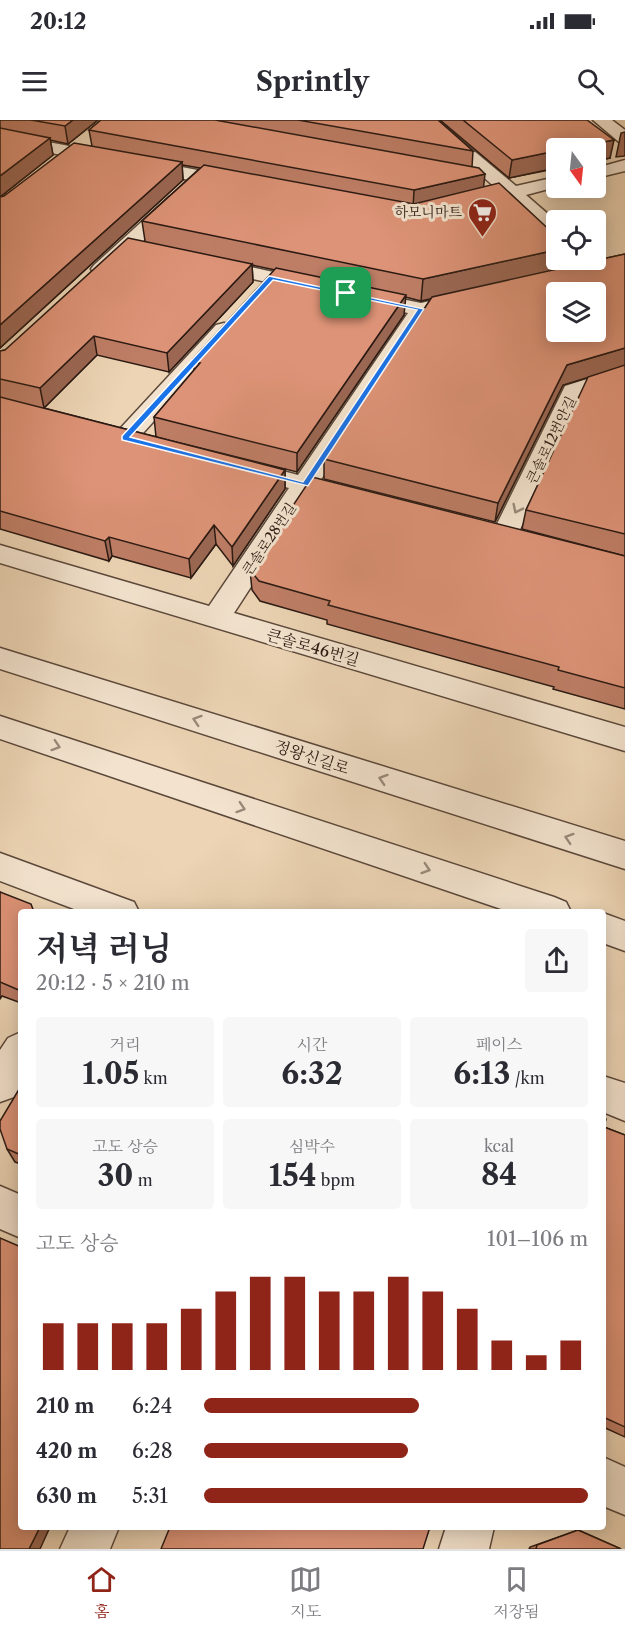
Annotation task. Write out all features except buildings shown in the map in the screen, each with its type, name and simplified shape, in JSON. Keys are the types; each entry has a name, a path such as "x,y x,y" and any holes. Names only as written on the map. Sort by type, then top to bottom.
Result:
{"street":[{"path":"601,120 625,138"},
{"path":"423,121 546,221"},
{"path":"0,138 248,186"},
{"path":"54,166 89,139"},
{"path":"606,170 625,165"},
{"path":"466,176 507,188"},
{"path":"84,285 201,177"},
{"path":"446,209 507,188 546,183"},
{"path":"126,247 148,251"},
{"path":"193,261 421,309 489,294"},
{"path":"606,266 625,264"},
{"path":"594,270 625,288"},
{"path":"256,294 271,278"},
{"name":"큰솔로28번길","path":"216,618 421,309"},
{"path":"125,438 241,311"},
{"name":"큰솔로12번안길","path":"504,536 573,392 625,374"},
{"path":"215,461 371,502"},
{"name":"큰솔로46번길","path":"0,554 625,739"},
{"name":"정왕신길로","path":"0,658 625,855"},
{"path":"0,728 545,909"},
{"path":"0,867 109,909"},
{"path":"606,929 625,936"},
{"path":"0,1084 18,1055"},
{"path":"606,1095 625,1102"},
{"path":"0,1207 18,1216"},
{"path":"606,1482 625,1491"},
{"path":"85,1549 94,1530"},
{"path":"464,1549 469,1530"}],"place":[{"name":"하모니마트","path":"483,238"}],"route":[{"path":"271,278 346,293 421,309 305,485 125,438 271,278"}]}
